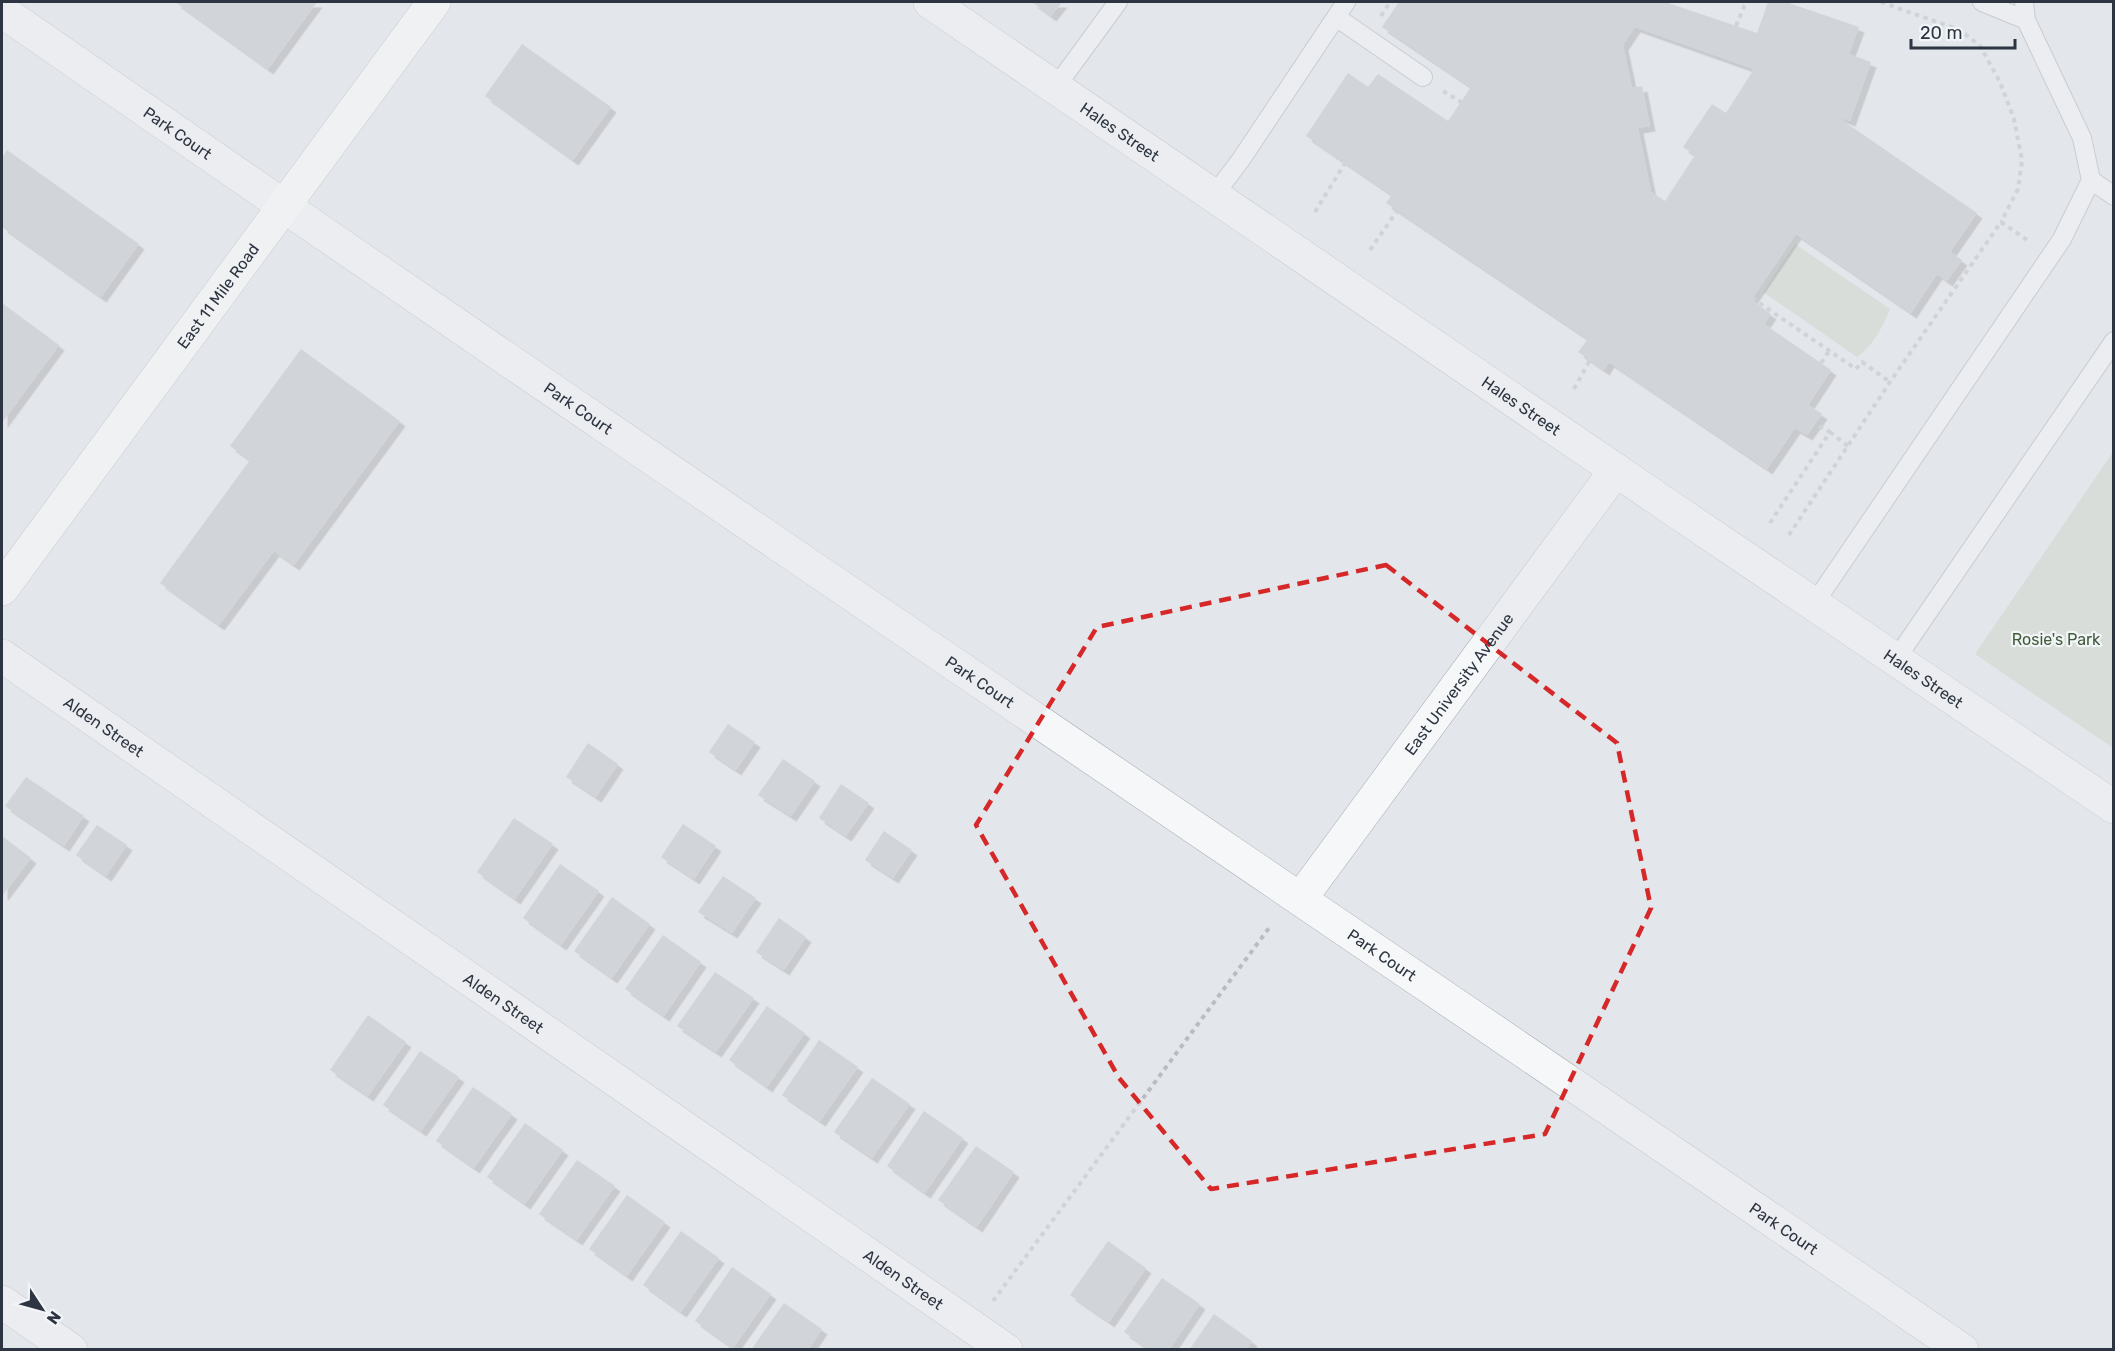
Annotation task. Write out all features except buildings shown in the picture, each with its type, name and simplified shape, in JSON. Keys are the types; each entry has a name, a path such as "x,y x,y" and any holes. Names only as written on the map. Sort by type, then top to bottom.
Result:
{"main road":[{"name":"East 11 Mile Road","path":"2,589 434,2"}],"street":[{"name":"Hales Street","path":"930,2 2114,807"},
{"name":"Park Court","path":"2,11 1962,1350"},
{"name":"East University Avenue","path":"1301,898 1616,470"},
{"name":"Alden Street","path":"2,657 1006,1350"},
{"path":"2,1302 71,1350"}],"lane":[{"path":"1055,88 1118,2"},
{"path":"1214,195 1240,161 1346,2"},
{"path":"1814,604 2062,239 2091,180 2082,138 2025,11 1982,2"},
{"path":"1336,17 1423,77"},
{"path":"2091,180 2114,196"},
{"path":"1896,659 2114,341"}],"path":[{"path":"1380,17 1390,2"},
{"path":"1736,26 1746,2"},
{"path":"1789,535 1890,382 2001,222 2018,189 2022,160 2014,119 2001,82 1980,46 1960,30 1881,2"},
{"path":"1315,212 1345,163"},
{"path":"1370,250 1397,211"},
{"path":"2001,222 2033,244"},
{"path":"1752,298 1856,369 1862,362 1890,382"},
{"path":"1821,363 1829,351"},
{"path":"1574,389 1590,360"},
{"path":"1815,424 1848,446"},
{"path":"1770,523 1830,432"},
{"path":"987,1309 1269,928"}],"highlighted area":[{"path":"1386,565 1617,743 1651,908 1545,1134 1211,1189 1119,1078 976,825 1097,627"}],"green space":[{"path":"1795,244 1890,309 1877,335 1868,348 1857,357 1763,292"},
{"name":"Rosie's Park","path":"2113,452 2114,748 1975,654"}]}
